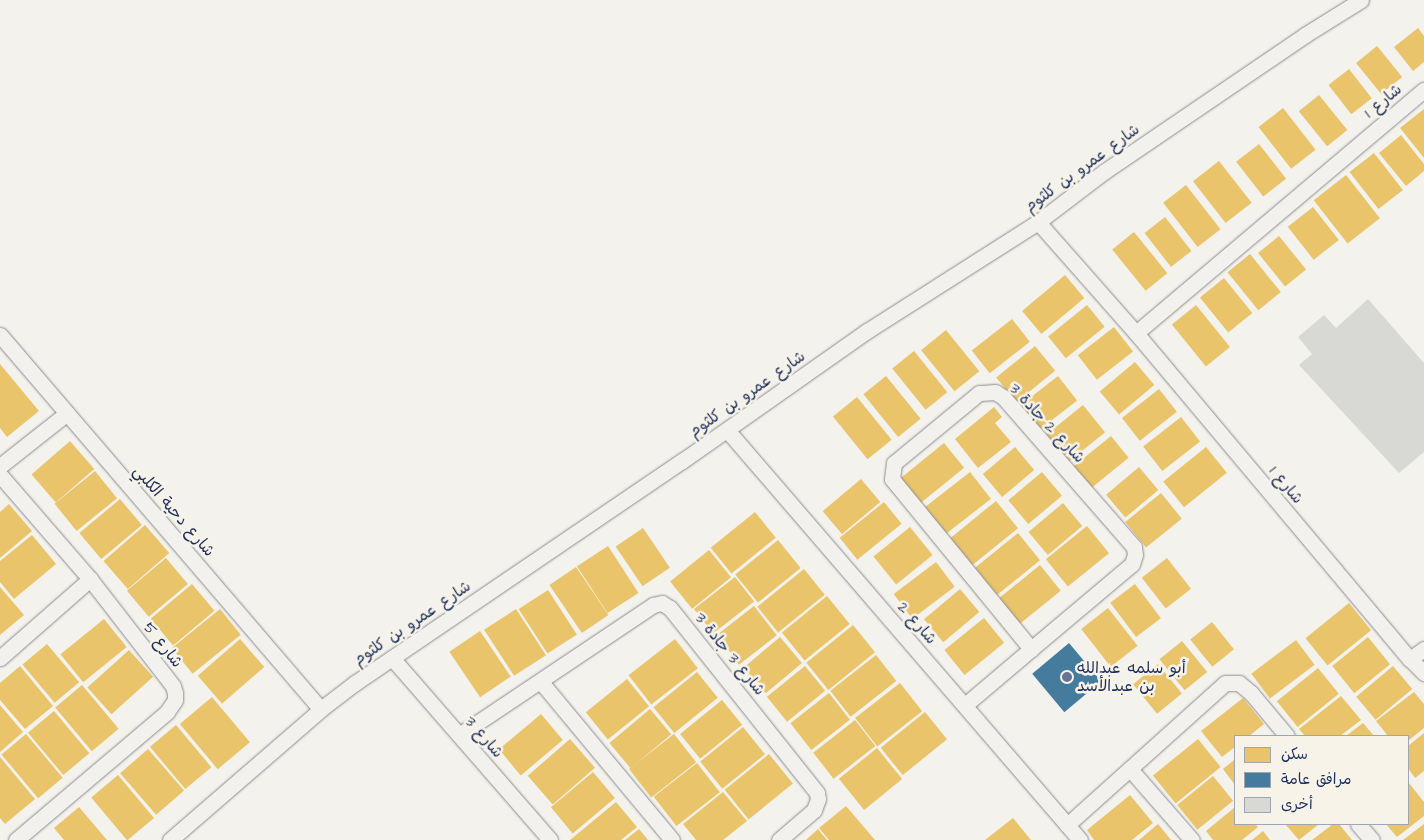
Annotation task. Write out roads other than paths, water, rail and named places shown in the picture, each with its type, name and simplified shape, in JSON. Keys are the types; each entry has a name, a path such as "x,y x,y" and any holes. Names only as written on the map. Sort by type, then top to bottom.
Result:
{"street":[{"name":"شارع عمرو بن كلثوم","path":"170,840 321,710 392,658 727,430 867,331 1038,222 1105,171 1360,0"},
{"name":"شارع 1","path":"1136,332 1424,90"},
{"name":"شارع 1","path":"1038,222 1136,332 1410,659 1424,673"},
{"name":"شارع دحية الكلبي","path":"0,335 5,351 67,413 321,710"},
{"name":"شارع 2 جادة 3","path":"965,705 1132,564 1135,551 1134,547 1003,397 995,392 979,394 894,463 892,479 1031,649"},
{"path":"0,466 67,413"},
{"name":"شارع 2","path":"727,430 1080,840"},
{"name":"شارع 5","path":"0,476 90,579 173,686 175,700 167,712 16,840"},
{"path":"0,658 90,579"},
{"name":"شارع 3 جادة 3","path":"459,735 541,682 653,604 666,605 818,793 814,810 778,840"},
{"path":"1410,659 1424,649"},
{"name":"شارع 3","path":"392,658 550,840"},
{"path":"541,682 672,840"},
{"path":"1067,825 1225,683 1239,683 1251,693 1285,735"},
{"path":"1130,770 1192,840"},
{"path":"1359,825 1372,840"}],"place":[{"name":"أبو سلمه عبدالله بن عبدالأسد","path":"1067,677"}]}
